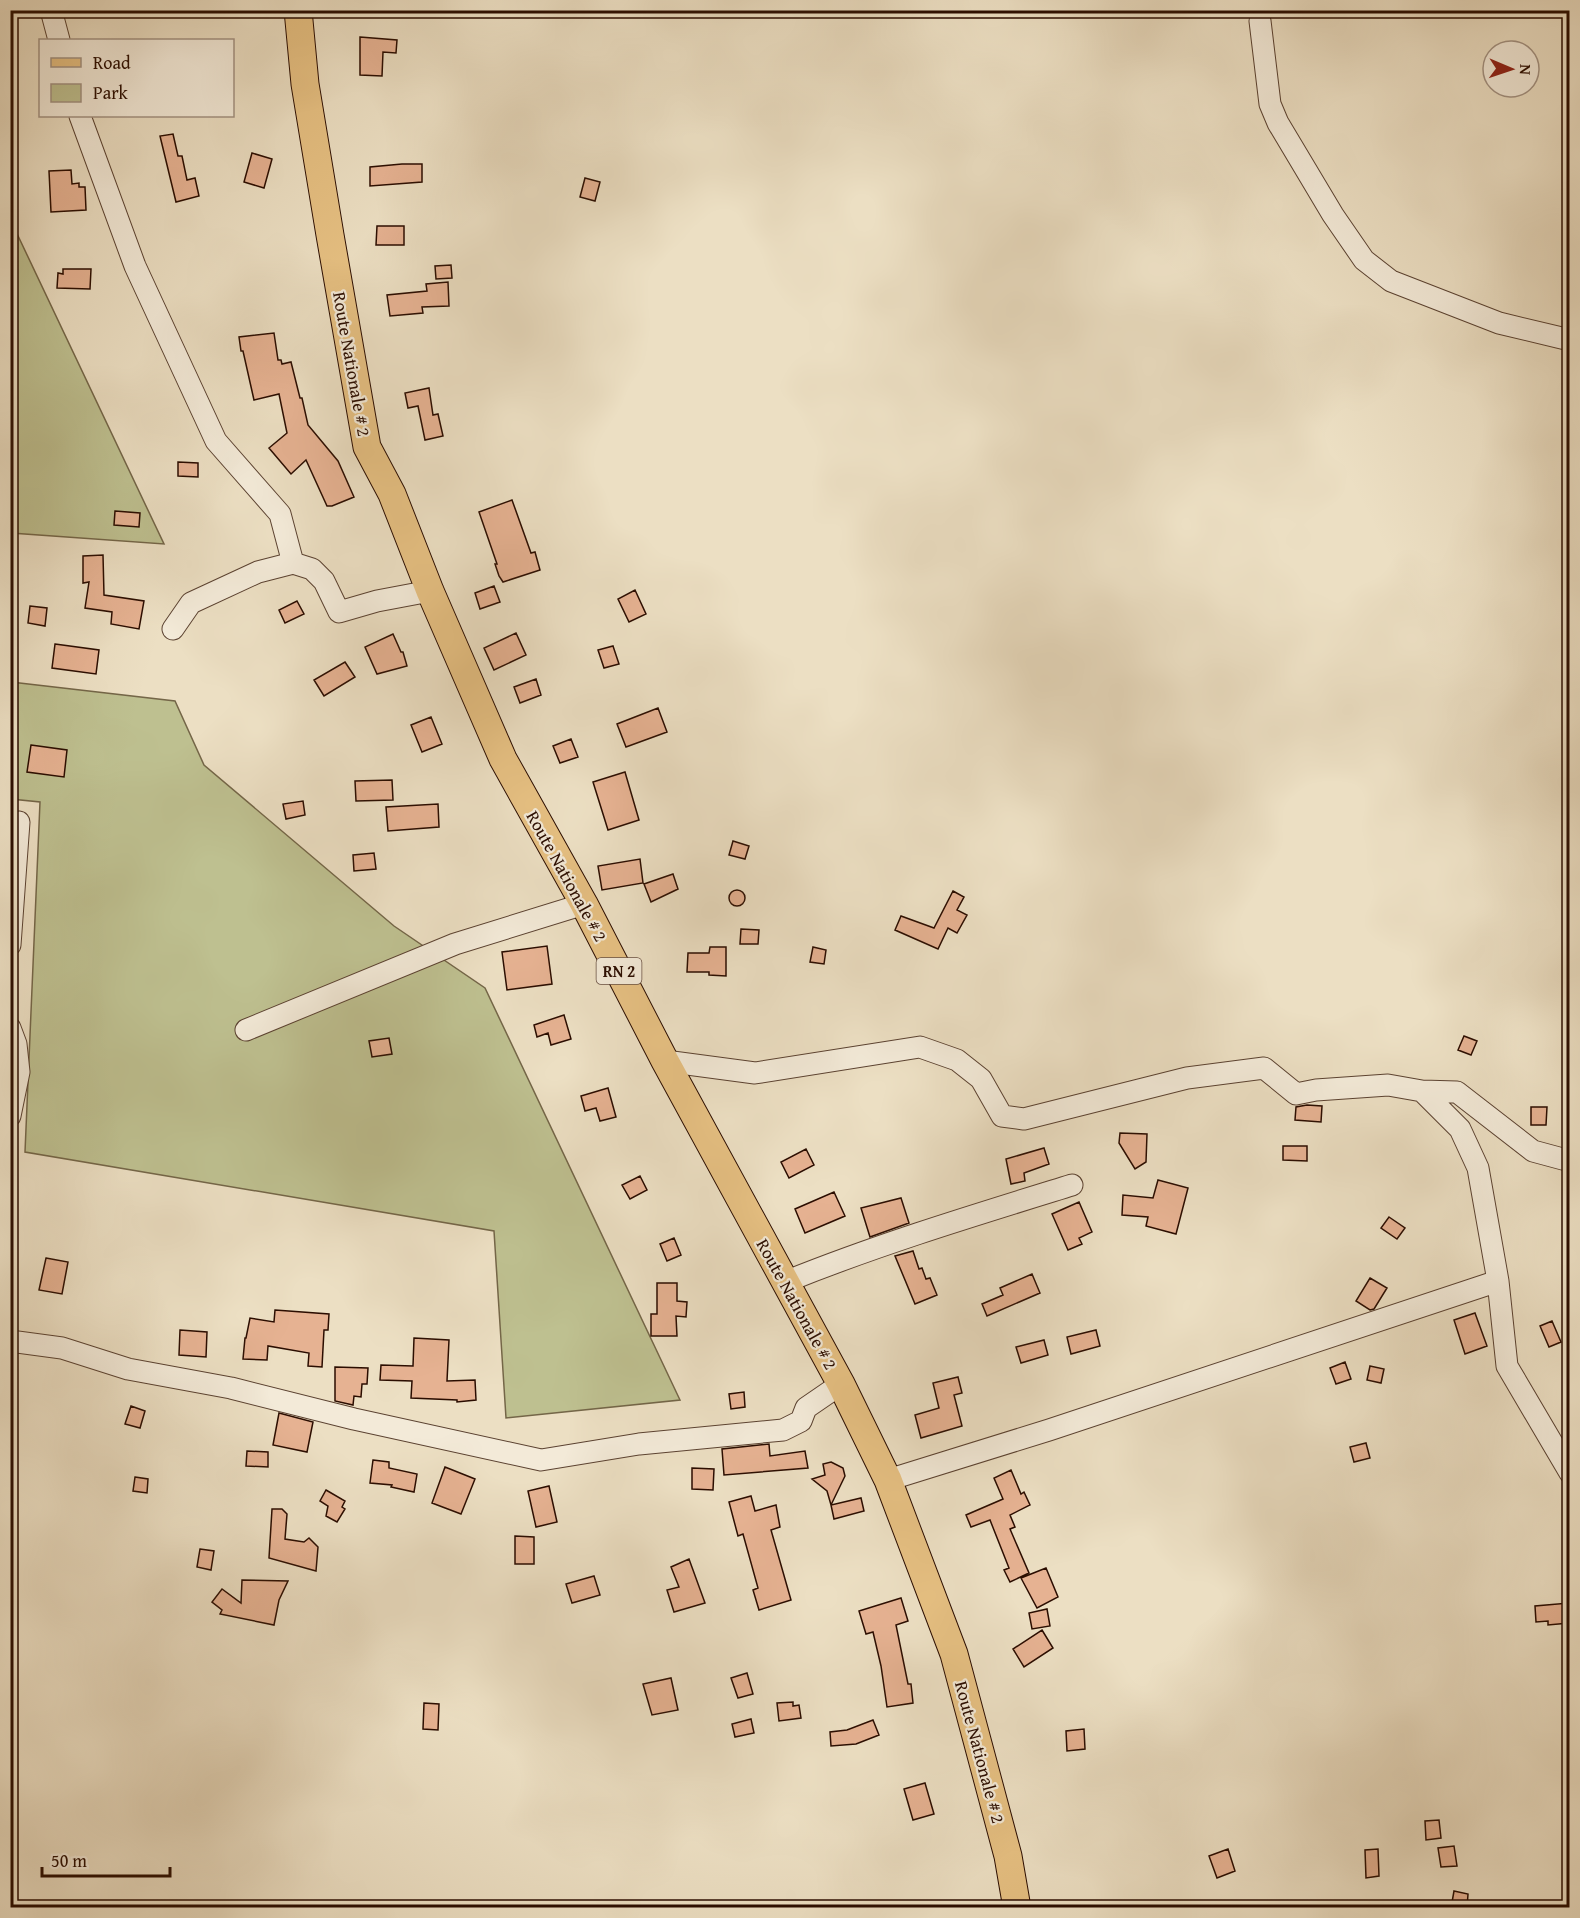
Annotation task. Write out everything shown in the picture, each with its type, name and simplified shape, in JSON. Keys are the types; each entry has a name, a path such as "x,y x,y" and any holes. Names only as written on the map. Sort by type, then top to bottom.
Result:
{"main road":[{"name":"Route Nationale # 2","path":"298,10 305,84 367,447 392,494 430,591 503,759 585,904 665,1061 841,1384 888,1480 954,1654 1008,1856 1017,1908"}],"street":[{"path":"51,10 59,39"},
{"path":"1260,21 1270,104 1278,123 1332,215 1364,260 1391,281 1499,323 1569,340"},
{"path":"80,117 135,266 216,441 280,513 293,562"},
{"path":"172,629 191,603 258,572 293,562 312,568 324,580 339,612 377,601 430,591"},
{"path":"10,945 20,822"},
{"path":"246,1030 455,944 585,904"},
{"path":"10,1028 16,1044 19,1072 10,1116"},
{"path":"665,1061 755,1073 920,1047 957,1060 981,1079 1002,1116 1024,1119 1187,1078 1264,1068 1296,1094 1316,1090 1388,1085 1422,1091 1457,1092 1533,1151 1569,1161"},
{"path":"1422,1091 1460,1129 1478,1168 1498,1281 1507,1366 1568,1468"},
{"path":"785,1282 847,1257 1072,1185"},
{"path":"888,1480 1049,1430 1498,1281"},
{"path":"10,1341 62,1348 128,1369 231,1388 354,1419 542,1460 639,1444 783,1430 801,1421 806,1408 841,1384"}],"green space":[{"path":"11,221 164,544 11,533"},
{"path":"11,682 175,701 204,765 394,926 485,988 680,1400 506,1418 494,1231 25,1152 40,802 11,799"}],"building":[{"path":"360,37 397,40 396,53 383,52 382,76 360,75"},
{"path":"173,134 178,156 182,156 187,180 195,178 199,196 176,202 160,136"},
{"path":"252,153 272,159 264,188 244,182"},
{"path":"422,164 422,182 370,186 370,167"},
{"path":"71,170 72,184 79,183 79,187 85,187 86,210 51,212 49,171"},
{"path":"585,178 600,182 595,201 580,197"},
{"path":"377,226 404,226 404,245 376,245"},
{"path":"451,265 452,278 436,279 435,266"},
{"path":"63,269 91,269 90,289 57,288 58,273 63,274"},
{"path":"448,282 449,306 422,307 423,313 390,316 387,295 427,291 426,284"},
{"path":"274,333 278,360 281,360 282,364 291,362 308,425 338,461 354,497 327,506 306,460 291,474 269,448 287,433 279,394 254,400 239,337"},
{"path":"429,388 433,415 438,414 443,436 425,440 418,406 408,408 405,393"},
{"path":"178,462 198,463 198,477 178,476"},
{"path":"512,500 531,553 535,552 540,570 503,582 499,576 479,512"},
{"path":"115,511 140,513 139,527 114,525"},
{"path":"103,555 104,595 144,601 139,629 111,624 112,612 85,608 89,582 83,583 83,556"},
{"path":"494,586 500,602 480,609 475,593"},
{"path":"635,590 646,614 629,622 618,599"},
{"path":"297,601 304,614 285,623 279,610"},
{"path":"30,606 47,608 45,626 28,623"},
{"path":"516,633 526,655 494,670 484,648"},
{"path":"393,634 403,652 407,666 377,674 365,647"},
{"path":"55,644 99,650 96,674 52,668"},
{"path":"613,646 619,664 604,668 598,650"},
{"path":"345,662 355,677 324,696 314,680"},
{"path":"536,679 541,695 520,703 514,687"},
{"path":"658,708 667,732 626,747 617,724"},
{"path":"431,717 442,744 422,752 411,725"},
{"path":"571,739 578,757 560,763 553,746"},
{"path":"31,745 67,750 64,777 27,772"},
{"path":"625,772 639,820 608,830 593,782"},
{"path":"392,780 393,800 356,801 355,781"},
{"path":"303,801 305,815 286,819 283,804"},
{"path":"438,804 439,827 388,831 386,807"},
{"path":"733,841 749,846 745,859 729,855"},
{"path":"374,853 376,869 354,871 353,855"},
{"path":"640,859 643,883 602,890 598,866"},
{"path":"673,874 678,889 651,902 644,884"},
{"path":"737,890 743,892 745,898 743,904 737,906 731,904 729,898 731,892"},
{"path":"953,891 964,897 957,910 967,915 957,933 948,928 938,949 895,930 901,916 934,928"},
{"path":"741,929 759,930 758,944 740,944"},
{"path":"547,946 552,984 507,990 502,952"},
{"path":"710,947 726,947 726,976 709,975 709,972 687,972 688,953 709,953"},
{"path":"813,947 826,950 824,964 810,962"},
{"path":"564,1015 571,1039 551,1045 548,1033 537,1037 534,1025"},
{"path":"1464,1036 1477,1041 1471,1055 1458,1050"},
{"path":"389,1038 392,1054 372,1057 369,1041"},
{"path":"608,1088 616,1117 600,1121 596,1108 585,1111 581,1096"},
{"path":"1322,1106 1321,1122 1295,1120 1296,1107"},
{"path":"1531,1107 1547,1107 1546,1125 1531,1125"},
{"path":"1120,1133 1147,1134 1146,1162 1135,1169 1119,1143"},
{"path":"1283,1146 1307,1146 1307,1161 1283,1160"},
{"path":"1044,1148 1049,1164 1024,1173 1025,1181 1011,1184 1006,1159"},
{"path":"806,1149 814,1165 789,1178 781,1162"},
{"path":"640,1176 647,1190 630,1199 622,1185"},
{"path":"1158,1180 1188,1188 1176,1234 1146,1226 1148,1217 1122,1215 1123,1195 1153,1198"},
{"path":"834,1192 845,1216 805,1233 795,1209"},
{"path":"901,1198 909,1223 870,1237 861,1208"},
{"path":"1079,1202 1092,1232 1079,1238 1082,1244 1068,1250 1052,1214"},
{"path":"1389,1217 1405,1228 1397,1239 1381,1228"},
{"path":"674,1238 681,1255 667,1261 660,1244"},
{"path":"913,1251 919,1269 922,1268 926,1279 930,1278 937,1295 915,1304 895,1256"},
{"path":"46,1258 68,1262 62,1294 39,1290"},
{"path":"1032,1274 1040,1293 987,1316 982,1304 1003,1295 1000,1288"},
{"path":"1370,1278 1387,1288 1374,1309 1370,1310 1356,1301"},
{"path":"657,1283 677,1283 677,1301 687,1302 686,1317 676,1316 677,1336 651,1336 651,1314 657,1314"},
{"path":"275,1310 329,1314 328,1330 324,1330 322,1367 308,1366 309,1353 268,1346 267,1360 243,1359 250,1318 274,1322"},
{"path":"1475,1313 1487,1346 1465,1354 1454,1320"},
{"path":"1552,1321 1561,1342 1549,1347 1540,1326"},
{"path":"180,1330 207,1332 206,1357 179,1355"},
{"path":"1096,1330 1100,1346 1071,1354 1067,1337"},
{"path":"414,1338 449,1340 447,1381 475,1380 476,1400 457,1402 457,1400 411,1398 412,1381 380,1380 381,1365 413,1366"},
{"path":"1044,1340 1048,1355 1021,1363 1016,1347"},
{"path":"1345,1362 1351,1379 1336,1384 1330,1368"},
{"path":"1370,1366 1384,1369 1381,1383 1367,1380"},
{"path":"335,1367 368,1368 367,1384 362,1384 361,1397 354,1396 353,1405 335,1401"},
{"path":"958,1377 962,1393 954,1395 962,1426 921,1438 915,1415 939,1408 933,1383"},
{"path":"744,1392 745,1407 731,1409 729,1394"},
{"path":"131,1406 145,1411 140,1428 125,1424"},
{"path":"279,1413 313,1422 307,1452 273,1445"},
{"path":"1366,1443 1370,1458 1354,1462 1350,1447"},
{"path":"769,1444 770,1456 805,1451 808,1468 724,1475 722,1449"},
{"path":"247,1451 268,1452 268,1467 246,1466"},
{"path":"373,1460 389,1462 389,1468 417,1474 414,1492 391,1487 392,1485 370,1483"},
{"path":"831,1462 843,1468 845,1476 831,1505 827,1491 812,1479 825,1475 823,1464"},
{"path":"445,1467 475,1479 461,1514 432,1503"},
{"path":"692,1468 714,1469 713,1490 692,1489"},
{"path":"1011,1470 1021,1494 1024,1492 1030,1505 1010,1515 1015,1527 1010,1529 1029,1573 1010,1582 1004,1570 1009,1568 990,1520 971,1527 966,1515 1003,1499 994,1478"},
{"path":"135,1477 148,1479 147,1493 133,1491"},
{"path":"549,1486 557,1522 536,1527 528,1491"},
{"path":"326,1490 345,1501 342,1507 345,1509 337,1522 326,1516 328,1506 320,1501"},
{"path":"751,1496 755,1511 776,1505 780,1527 771,1530 791,1600 759,1610 753,1590 758,1588 743,1534 738,1536 729,1502"},
{"path":"861,1498 864,1511 834,1519 831,1505"},
{"path":"272,1509 282,1509 287,1514 285,1539 304,1542 309,1538 318,1547 316,1571 269,1558"},
{"path":"515,1536 534,1537 534,1564 515,1564"},
{"path":"200,1549 214,1551 211,1570 197,1567"},
{"path":"689,1559 705,1603 674,1612 667,1590 679,1587 671,1567"},
{"path":"1046,1568 1058,1597 1037,1608 1021,1578"},
{"path":"594,1576 600,1595 572,1603 566,1584"},
{"path":"242,1580 288,1581 279,1600 274,1625 220,1614 222,1610 212,1602 222,1589 241,1603"},
{"path":"901,1598 908,1621 896,1625 908,1684 911,1684 913,1703 887,1707 873,1632 866,1634 859,1611"},
{"path":"1569,1603 1569,1623 1548,1625 1548,1621 1536,1622 1535,1606"},
{"path":"1047,1609 1050,1626 1032,1629 1029,1613"},
{"path":"1042,1630 1053,1648 1024,1667 1013,1649"},
{"path":"747,1673 753,1694 738,1698 731,1678"},
{"path":"671,1678 678,1710 652,1715 643,1684"},
{"path":"793,1702 793,1706 799,1705 801,1718 779,1721 777,1703"},
{"path":"424,1703 439,1704 438,1730 423,1729"},
{"path":"751,1719 754,1733 735,1737 732,1724"},
{"path":"873,1720 879,1735 856,1744 831,1746 830,1732 847,1730"},
{"path":"1084,1729 1085,1749 1067,1751 1066,1731"},
{"path":"925,1783 934,1814 913,1820 904,1789"},
{"path":"1439,1820 1441,1838 1426,1840 1425,1821"},
{"path":"1454,1846 1457,1866 1441,1867 1438,1848"},
{"path":"1228,1849 1235,1871 1217,1878 1209,1856"},
{"path":"1378,1849 1379,1876 1366,1878 1365,1850"},
{"path":"1454,1891 1468,1894 1467,1908 1451,1908"}]}
